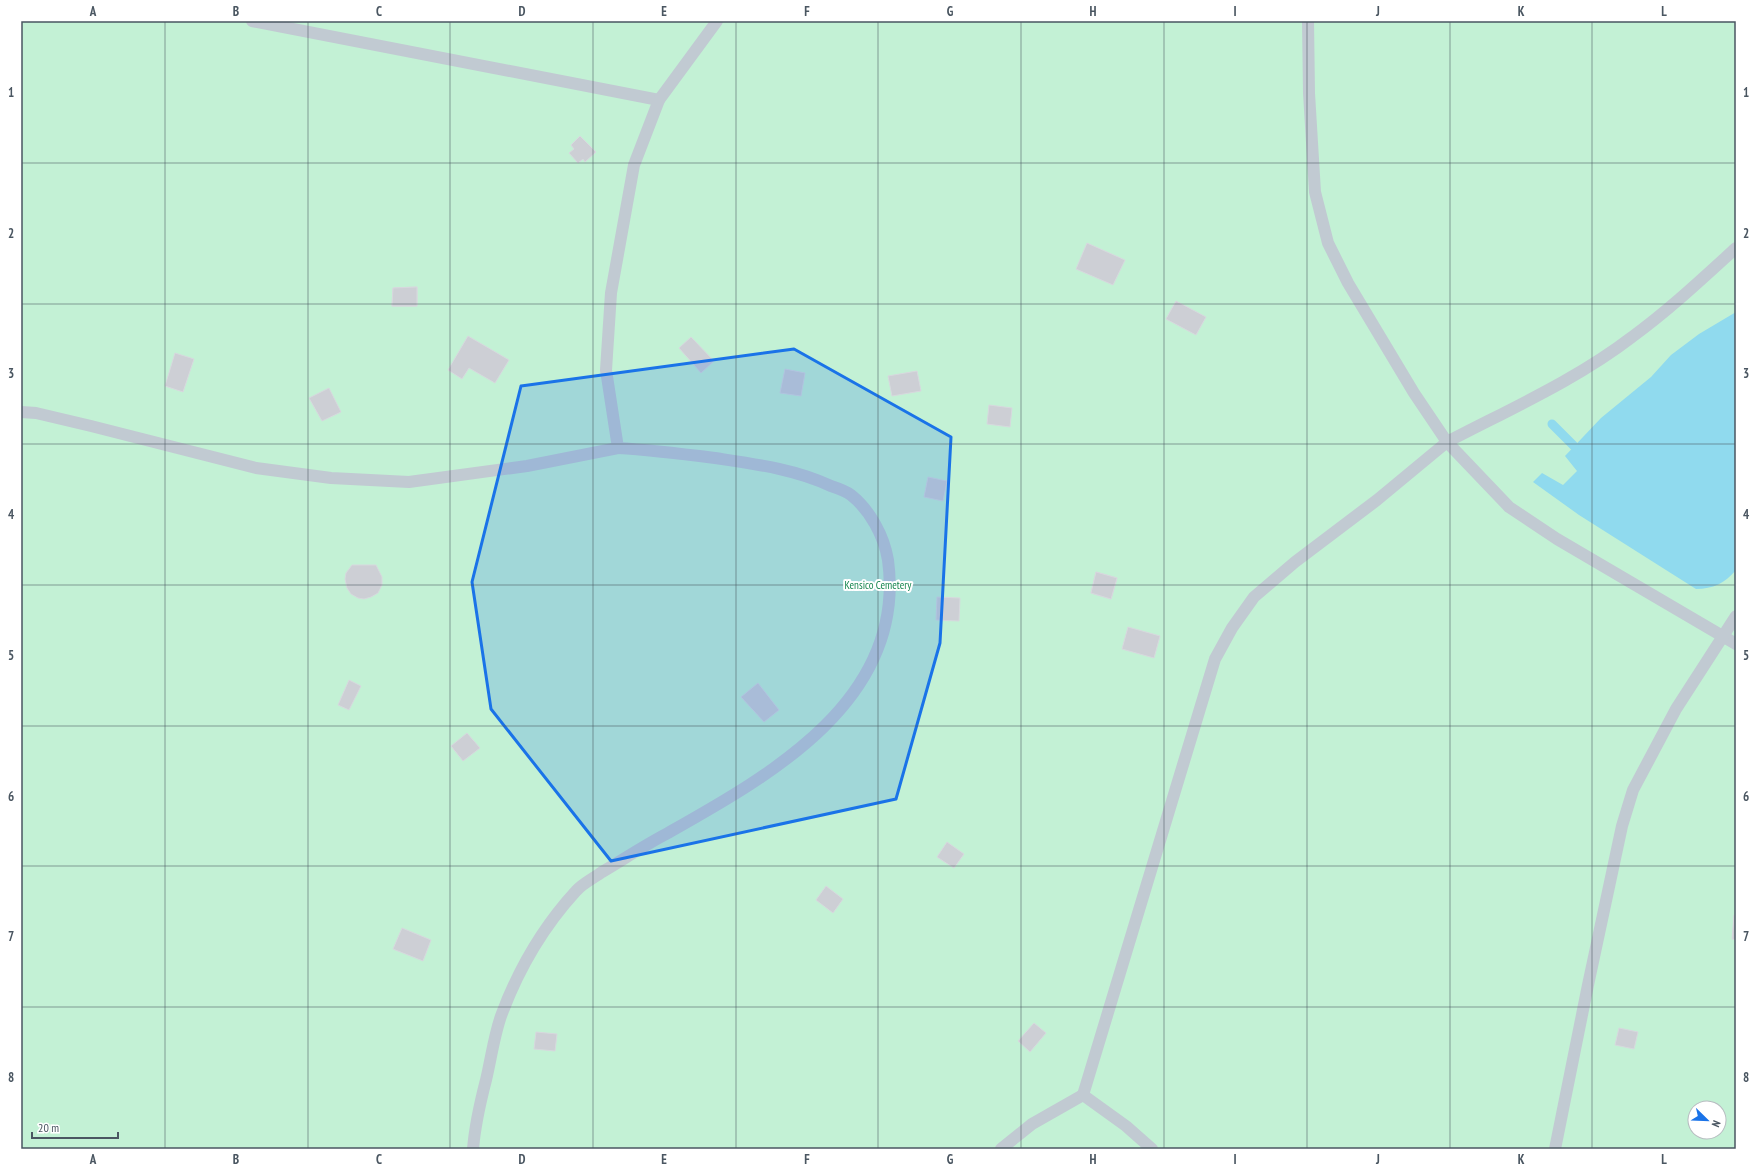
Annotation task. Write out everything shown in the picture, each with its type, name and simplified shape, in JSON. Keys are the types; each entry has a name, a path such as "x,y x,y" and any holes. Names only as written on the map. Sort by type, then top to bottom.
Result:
{"lane":[{"path":"252,21 659,100"},
{"path":"618,448 606,370 611,292 634,165 659,100 717,21"},
{"path":"1308,21 1309,92 1315,192 1328,243 1352,289 1414,393 1448,442 1509,507 1557,539 1736,644"},
{"path":"1000,1149 1032,1124 1083,1095 1215,659 1232,628 1254,597 1295,562 1377,500 1448,442 1574,376 1626,342 1694,286 1736,248"},
{"path":"21,412 36,413 91,426 256,468 331,478 409,482 527,466 618,448 661,451 763,465 812,477 850,494 873,520 886,548 891,582 888,611 880,642 862,679 840,710 805,745 766,775 723,802 640,848 578,887 546,926 523,967 500,1017 475,1126 473,1149"},
{"path":"1555,1149 1622,826 1633,790 1676,709 1736,616"},
{"path":"1083,1095 1126,1126 1152,1149"}],"highlighted area":[{"path":"794,349 951,437 940,643 896,799 611,861 491,709 472,582 521,386"}],"green space":[{"name":"Kensico Cemetery","path":"21,21 1736,21 1736,1149 21,1149"}],"water":[{"path":"1736,312 1736,570 1723,582 1708,588 1696,589 1579,515 1533,482 1542,473 1563,485 1577,471 1565,456 1601,418 1651,377 1671,355 1699,334"}],"building":[{"path":"580,136 596,152 585,162 583,159 578,163 569,153 574,149 571,145"},
{"path":"1087,243 1125,260 1113,285 1076,269"},
{"path":"417,287 417,306 392,306 393,288"},
{"path":"417,287 417,306 392,306 393,288"},
{"path":"1176,301 1206,317 1196,335 1166,319"},
{"path":"468,336 509,360 495,383 469,368 462,379 448,370"},
{"path":"691,337 714,361 701,373 679,348"},
{"path":"175,353 194,359 183,392 165,386"},
{"path":"785,369 805,373 801,396 780,393"},
{"path":"917,371 921,391 892,396 888,376"},
{"path":"329,388 341,412 322,421 309,398"},
{"path":"989,405 1012,408 1010,427 987,424"},
{"path":"928,477 947,481 943,501 924,497"},
{"path":"352,565 376,565 382,577 382,585 378,593 364,599 358,598 351,594 347,588 345,579 346,573"},
{"path":"1096,572 1117,578 1111,599 1091,593"},
{"path":"1096,572 1117,578 1111,599 1091,593"},
{"path":"937,597 960,598 959,621 936,620"},
{"path":"1128,627 1160,636 1154,658 1122,649"},
{"path":"349,680 361,686 349,710 338,705"},
{"path":"758,683 779,710 764,722 741,697"},
{"path":"467,733 480,748 463,761 451,746"},
{"path":"947,842 964,854 954,868 937,857"},
{"path":"826,886 843,899 833,913 816,900"},
{"path":"1734,915 1736,915 1736,940 1732,939"},
{"path":"402,928 431,940 423,961 393,949"},
{"path":"1034,1023 1046,1033 1030,1052 1018,1041"},
{"path":"1619,1028 1638,1032 1634,1049 1615,1045"},
{"path":"536,1032 557,1034 555,1051 534,1049"}],"waterway":[{"path":"1552,424 1574,446"}]}
